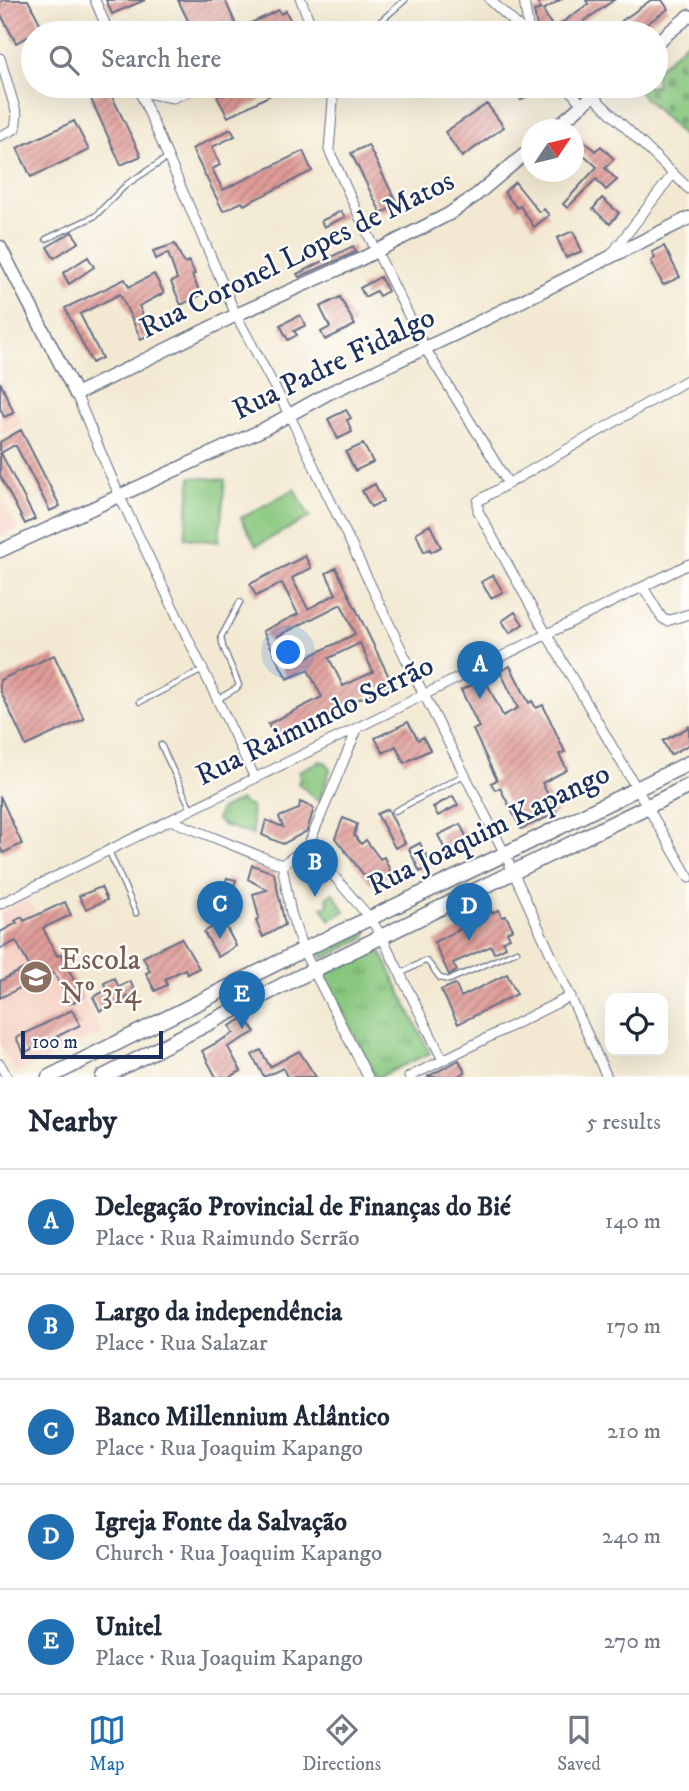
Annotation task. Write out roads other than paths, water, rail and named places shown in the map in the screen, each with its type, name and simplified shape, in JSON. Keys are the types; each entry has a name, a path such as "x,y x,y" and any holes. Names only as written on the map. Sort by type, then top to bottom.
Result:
{"main road":[{"name":"Rua Joaquim Kapango","path":"49,1077 689,762"},
{"name":"Rua Joaquim Kapango","path":"103,1077 689,786"},
{"path":"584,814 593,834"},
{"path":"560,827 568,845"},
{"path":"162,1022 172,1043"}],"street":[{"path":"95,0 104,21"},
{"path":"301,0 309,21"},
{"path":"490,0 514,21"},
{"path":"524,0 526,21"},
{"path":"668,33 689,16"},
{"path":"0,58 17,115 15,129 0,136"},
{"path":"142,98 236,315 289,414 424,694 505,854 607,1077"},
{"path":"332,98 329,150 425,348 508,483"},
{"path":"576,98 582,105"},
{"path":"566,119 589,98"},
{"path":"595,98 689,189"},
{"name":"Rua Coronel Lopes de Matos","path":"76,394 449,214 521,157"},
{"path":"609,257 673,174"},
{"name":"Rua Padre Fidalgo","path":"0,551 262,430 329,393 689,218"},
{"path":"0,247 76,394 119,495 256,778"},
{"path":"689,379 478,501 478,511 547,635 689,878"},
{"name":"Rua Raimundo Serrão","path":"0,904 689,564"},
{"path":"643,587 662,618 667,621 689,614"},
{"path":"282,865 308,846 358,727"},
{"path":"170,820 282,865"},
{"path":"308,846 370,918 382,937 443,1060"},
{"path":"282,865 291,914 303,950 368,1077"},
{"path":"411,1076 571,996"},
{"path":"0,1064 6,1077"}],"lane":[{"path":"381,21 405,0"},
{"path":"46,239 95,216 127,184 167,158"},
{"path":"219,699 239,685 221,642 223,631 240,602"},
{"path":"140,702 204,670"},
{"path":"161,745 191,810"},
{"path":"396,811 465,775"},
{"path":"109,850 136,913"},
{"path":"401,974 424,961 428,962 440,978 449,980 517,951"}],"place":[{"name":"Delegação Provincial de Finanças do Bié","path":"480,699"},
{"name":"Largo da independência","path":"315,897"},
{"name":"Banco Millennium Atlântico","path":"220,939"},
{"name":"Igreja Fonte da Salvação","path":"469,941"},
{"name":"Escola Nº 314","path":"36,977"},
{"name":"Unitel","path":"242,1029"}]}
